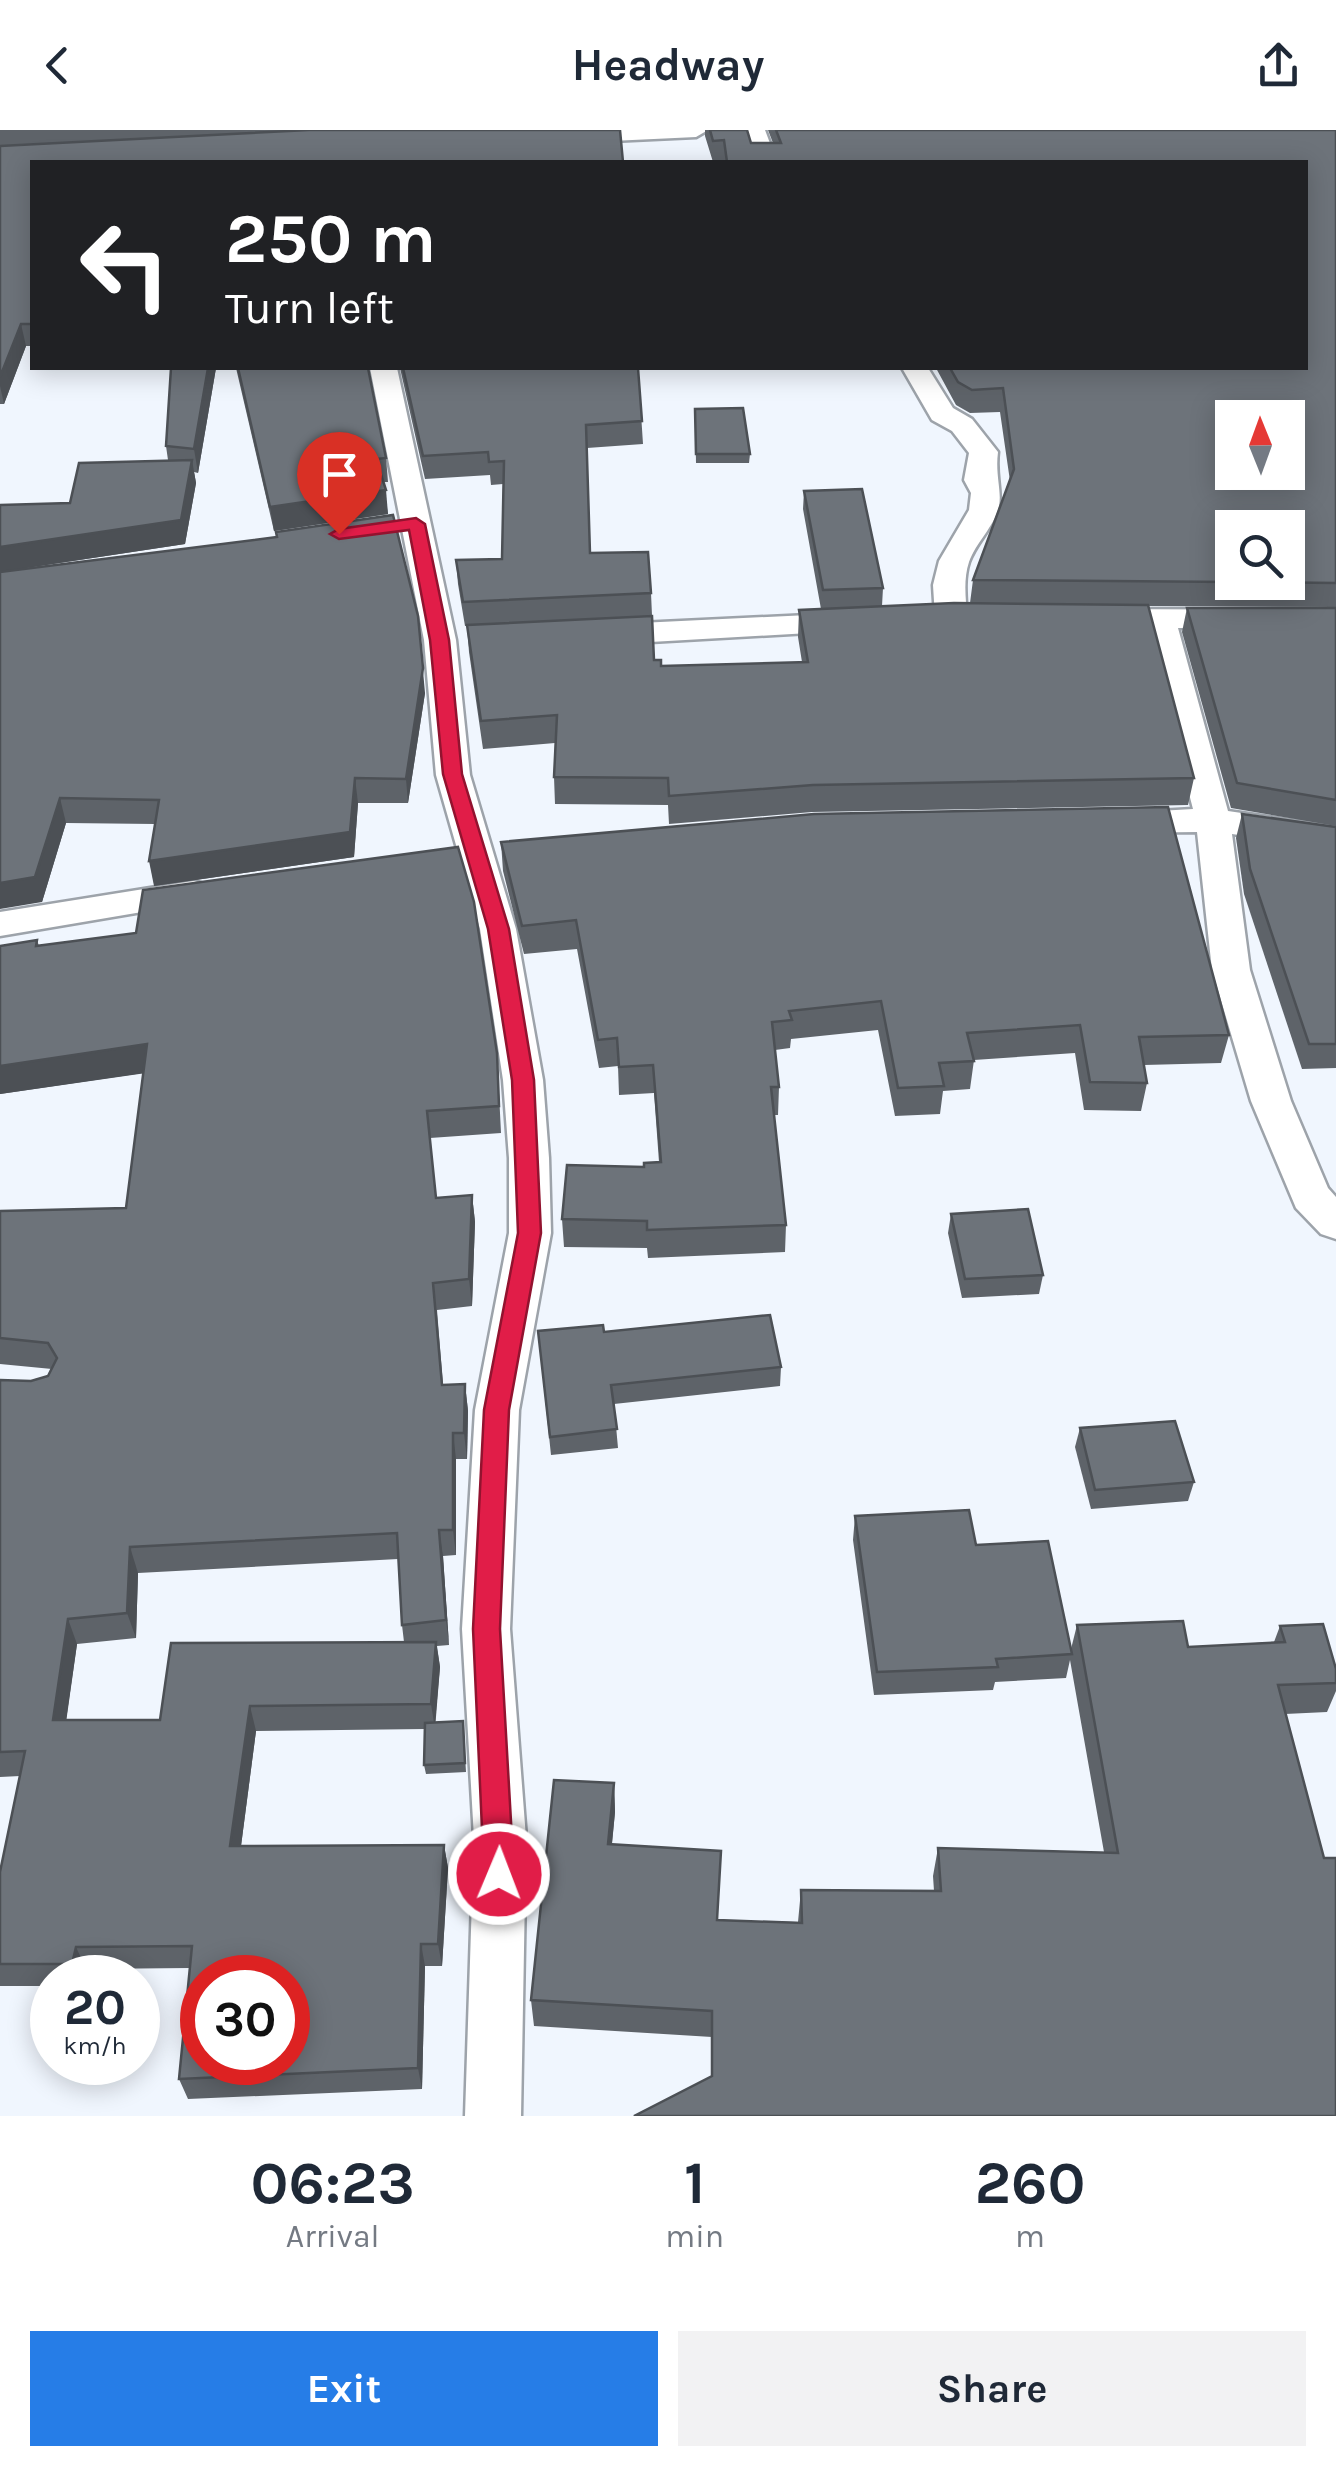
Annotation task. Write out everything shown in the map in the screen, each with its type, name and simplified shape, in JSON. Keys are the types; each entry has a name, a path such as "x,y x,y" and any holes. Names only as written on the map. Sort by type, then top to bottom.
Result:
{"street":[{"path":"552,136 696,130"},
{"path":"753,130 764,160"},
{"path":"383,370 397,526 458,639 453,774 479,855 511,1002 530,1158 530,1233 496,1410 486,1629 500,1838 493,2116"},
{"path":"916,370 942,414 962,425 984,452 979,480 986,493 984,510 954,562 949,585 950,618"},
{"path":"912,620 988,618"},
{"path":"1064,618 1336,619"},
{"path":"1160,618 1213,820 1231,970 1260,1064 1312,1197 1336,1223"},
{"path":"570,636 874,622"},
{"path":"1094,823 1213,820 1336,838"},
{"path":"0,924 232,888"}],"building":[{"path":"309,130 620,130 623,160 30,160 30,324 21,324 0,377 0,146"},
{"path":"710,130 747,130 751,143 781,143 776,130 1336,130 1336,583 1305,583 1305,510 1215,510 1215,582 973,580 1014,469 1003,388 972,390 958,382 951,370 1308,370 1308,160 727,160 724,140 713,141"},
{"path":"171,370 208,370 194,449 166,446"},
{"path":"238,370 368,370 386,458 376,459 386,490 270,507"},
{"path":"403,370 638,370 642,421 586,425 590,553 648,552 651,593 463,602 456,560 502,559 504,461 489,462 488,452 423,456"},
{"path":"743,408 750,454 696,454 695,409"},
{"path":"192,460 181,520 0,547 0,505 70,503 79,463"},
{"path":"862,489 883,588 823,590 804,491"},
{"path":"393,515 418,616 423,668 406,779 355,778 350,832 149,861 159,800 60,798 35,877 0,883 0,572 277,537 276,532"},
{"path":"954,603 1148,605 1194,778 813,785 669,796 668,778 554,777 557,715 481,721 467,625 652,616 654,660 661,660 661,666 808,662 799,610"},
{"path":"1187,608 1336,608 1336,800 1237,783"},
{"path":"1168,807 1229,1035 1139,1037 1147,1083 1090,1082 1080,1025 967,1033 974,1061 939,1063 944,1086 898,1088 881,1001 789,1011 792,1020 772,1022 779,1087 771,1087 786,1225 647,1230 647,1221 562,1219 567,1165 644,1167 644,1163 661,1162 653,1065 619,1067 617,1038 598,1040 576,920 522,926 501,842 814,814"},
{"path":"1242,814 1336,827 1336,1044 1309,1044 1250,869"},
{"path":"458,847 474,902 497,1053 499,1106 427,1111 436,1198 472,1195 469,1279 433,1283 442,1385 465,1384 464,1433 453,1433 453,1530 439,1530 446,1620 402,1625 397,1533 130,1547 127,1613 68,1619 53,1720 160,1720 171,1643 436,1642 431,1704 250,1706 230,1846 444,1845 438,1944 421,1944 418,2068 310,2073 310,1955 191,1955 192,1946 76,1947 74,1955 30,1955 30,1964 0,1964 0,1872 25,1751 0,1752 0,1380 31,1381 48,1376 57,1358 48,1343 0,1338 0,1211 126,1208 147,1044 0,1066 0,946 37,940 36,946 136,933 143,890"},
{"path":"1028,1209 1043,1275 965,1279 951,1214"},
{"path":"770,1315 781,1367 611,1385 617,1429 550,1437 538,1331 603,1325 604,1332"},
{"path":"1175,1421 1194,1482 1095,1490 1080,1428"},
{"path":"969,1510 976,1545 1048,1541 1072,1654 996,1659 998,1667 877,1672 855,1516"},
{"path":"1183,1621 1188,1647 1285,1642 1280,1626 1323,1624 1336,1669 1336,1683 1278,1685 1324,1858 1336,1858 1336,2116 634,2116 712,2076 712,2011 531,2000 554,1780 614,1783 608,1844 721,1851 717,1920 802,1923 801,1890 941,1891 938,1848 1118,1853 1077,1625"},
{"path":"463,1721 465,1763 424,1765 425,1723"}],"route":[{"path":"339,534 416,524 440,640 453,774 480,854 498,929 523,1080 530,1158 530,1233 496,1410 496,1491 486,1629 499,1874"}]}
